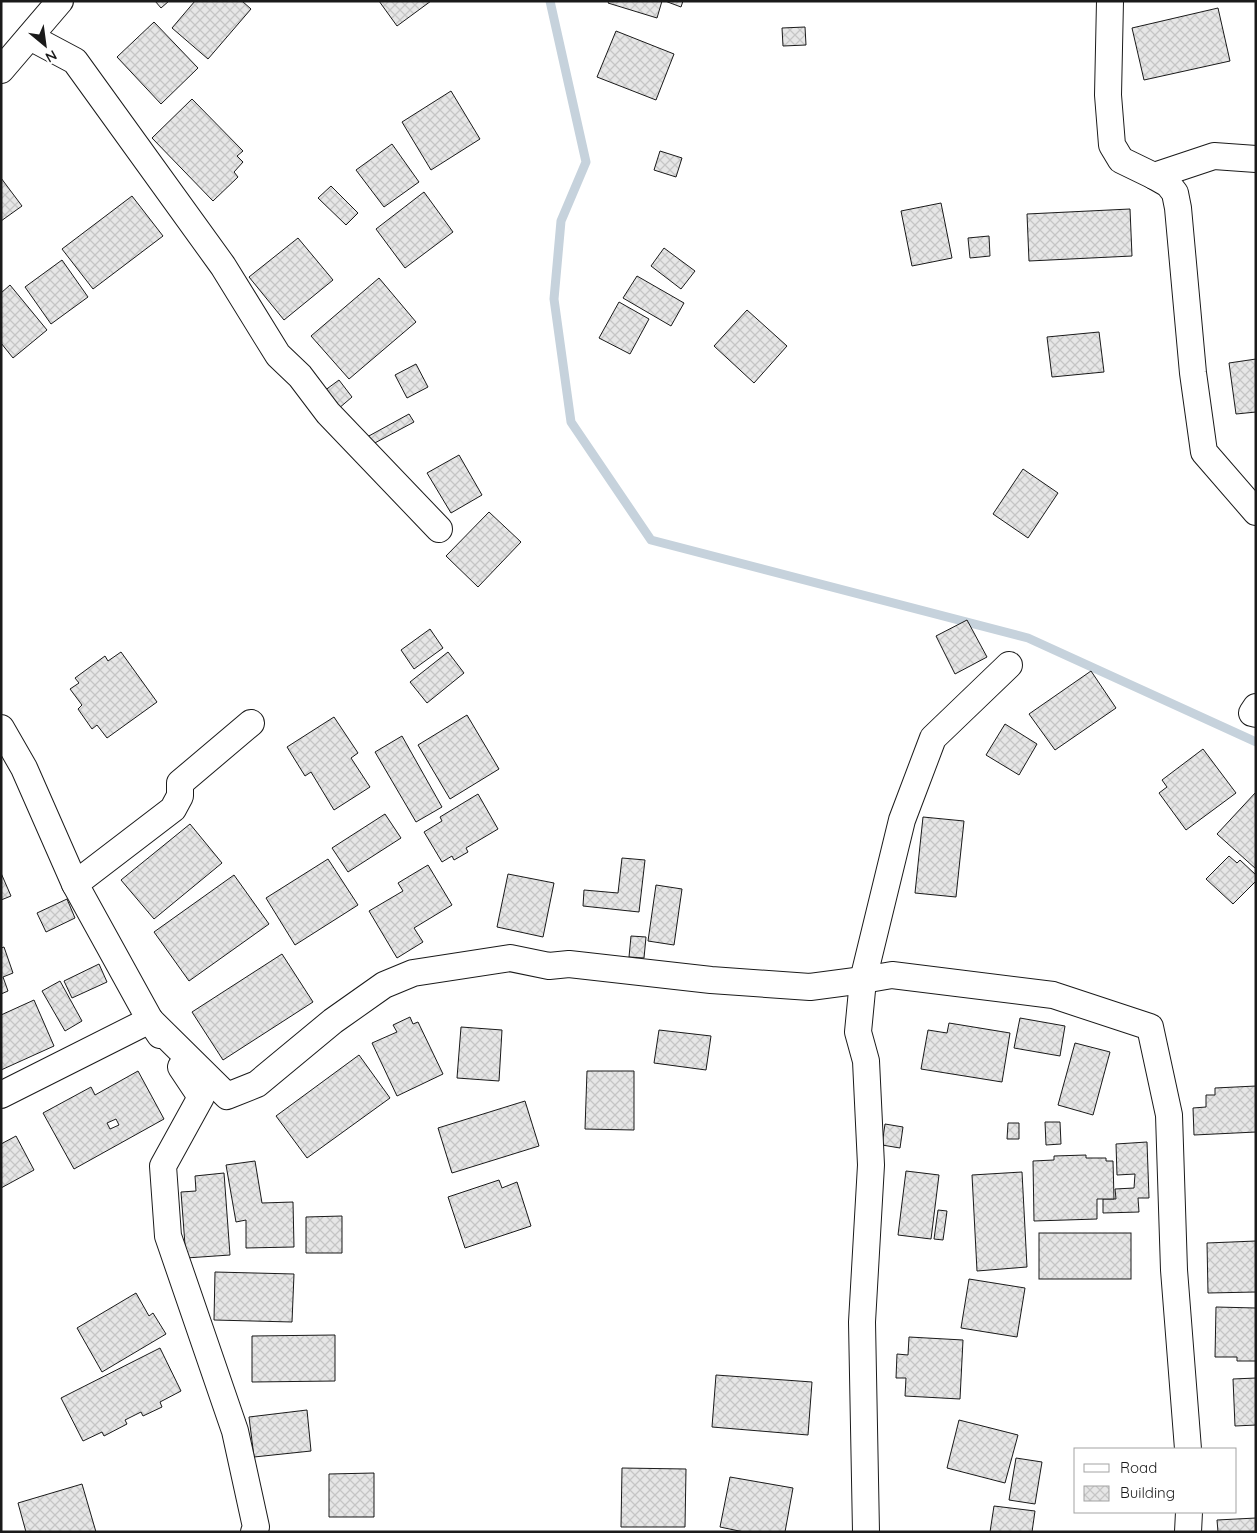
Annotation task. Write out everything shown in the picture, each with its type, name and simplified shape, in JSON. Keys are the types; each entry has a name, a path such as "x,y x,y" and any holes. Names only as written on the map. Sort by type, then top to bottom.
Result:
{"street":[{"path":"1,70 60,1"},
{"path":"1110,1 1108,95 1112,145 1121,160 1168,184 1175,193 1193,373 1204,452 1256,512"},
{"path":"30,37 75,61 223,266 278,355 300,376 328,413 439,529"},
{"path":"1154,176 1214,156 1256,158"},
{"path":"866,1532 862,1322 871,1165 866,1061 858,1032 863,980 902,820 933,738 1009,665"},
{"path":"1256,707 1252,713 1256,714"},
{"path":"75,884 173,809 180,796 180,783 251,723"},
{"path":"1,728 24,768 75,884 150,1020 201,1097 164,1166 168,1236 235,1431 256,1527 254,1532"},
{"path":"150,1020 227,1096 257,1084 333,1021 384,985 413,973 510,958 549,966 569,964 711,980 810,987 892,975 1053,995 1150,1027 1169,1115 1174,1270 1188,1448"},
{"path":"1,1095 150,1020"},
{"path":"1188,1532 1189,1513"}],"building":[{"path":"155,1 169,1 161,8"},
{"path":"195,1 242,1 251,9 208,59 172,28"},
{"path":"379,1 431,1 397,26"},
{"path":"609,1 662,1 657,18 608,3"},
{"path":"665,1 683,1 681,7"},
{"path":"1218,8 1230,61 1144,80 1132,28"},
{"path":"154,22 198,68 161,104 117,57"},
{"path":"805,27 806,45 783,46 782,28"},
{"path":"616,31 674,54 656,100 597,77"},
{"path":"451,91 480,139 431,170 402,122"},
{"path":"192,99 243,151 237,156 243,162 234,172 238,177 213,201 152,138"},
{"path":"392,144 419,182 384,207 356,170"},
{"path":"660,151 682,158 676,177 654,170"},
{"path":"1,178 22,206 1,221"},
{"path":"331,186 358,213 346,225 318,198"},
{"path":"424,192 453,232 405,268 376,229"},
{"path":"132,196 163,236 93,289 62,249"},
{"path":"941,203 952,258 912,266 901,211"},
{"path":"1130,209 1132,256 1029,261 1027,214"},
{"path":"989,236 990,256 970,258 968,238"},
{"path":"298,238 333,280 284,320 249,277"},
{"path":"664,248 695,271 681,289 651,266"},
{"path":"62,260 88,297 51,324 25,287"},
{"path":"637,276 684,303 671,326 623,298"},
{"path":"379,278 416,322 349,379 311,336"},
{"path":"10,285 47,330 13,358 1,343 1,293"},
{"path":"619,302 649,319 630,354 599,338"},
{"path":"747,310 787,346 754,383 714,346"},
{"path":"1099,332 1104,372 1052,377 1047,337"},
{"path":"1256,359 1256,412 1236,414 1229,363"},
{"path":"416,364 428,387 407,398 395,375"},
{"path":"339,380 352,397 338,409 324,391"},
{"path":"409,414 414,422 371,445 367,437"},
{"path":"459,455 482,495 451,513 427,473"},
{"path":"1023,469 1058,493 1028,538 993,514"},
{"path":"489,512 521,542 478,587 446,556"},
{"path":"967,620 987,657 955,674 936,636"},
{"path":"430,629 443,648 414,669 401,650"},
{"path":"121,652 157,702 107,738 97,725 92,729 78,709 82,705 70,689 79,683 75,678 105,656 108,661"},
{"path":"448,652 464,673 427,703 410,682"},
{"path":"1091,671 1116,708 1055,750 1029,714"},
{"path":"467,715 499,769 450,799 418,745"},
{"path":"334,717 358,753 351,758 370,787 334,810 311,772 305,776 287,747"},
{"path":"1005,724 1037,744 1019,775 986,755"},
{"path":"402,736 442,807 416,822 375,752"},
{"path":"1203,749 1236,793 1186,830 1159,793 1167,787 1162,780"},
{"path":"1256,792 1256,869 1217,834"},
{"path":"478,794 498,829 466,848 468,852 454,860 452,856 442,862 424,832 442,821 440,817"},
{"path":"385,814 401,838 348,872 332,848"},
{"path":"923,817 964,821 956,897 915,893"},
{"path":"190,824 222,863 154,919 121,880"},
{"path":"1229,856 1237,863 1240,860 1256,875 1256,881 1233,904 1206,879"},
{"path":"622,858 645,860 639,912 583,906 584,890 618,893"},
{"path":"328,859 358,905 295,945 266,898"},
{"path":"428,865 452,905 414,928 423,942 397,958 369,911 403,891 398,883"},
{"path":"1,873 11,896 1,900"},
{"path":"508,874 554,883 543,937 497,927"},
{"path":"234,875 269,924 189,981 154,932"},
{"path":"656,885 682,889 674,945 648,941"},
{"path":"67,899 75,918 46,932 37,913"},
{"path":"631,936 646,937 644,958 629,957"},
{"path":"4,947 13,973 3,977 8,991 1,994 1,948"},
{"path":"282,954 313,1002 223,1060 192,1012"},
{"path":"99,964 107,982 72,998 64,981"},
{"path":"60,981 82,1021 65,1031 42,991"},
{"path":"34,1000 54,1046 1,1070 1,1015"},
{"path":"410,1017 413,1024 418,1022 443,1074 397,1096 372,1043 397,1032 393,1025"},
{"path":"1020,1018 1065,1026 1060,1056 1014,1048"},
{"path":"949,1023 1010,1033 1002,1082 921,1069 928,1030 947,1033"},
{"path":"461,1027 502,1030 499,1081 457,1078"},
{"path":"659,1030 711,1036 706,1070 654,1063"},
{"path":"1075,1043 1110,1052 1093,1115 1058,1105"},
{"path":"359,1055 390,1098 307,1158 276,1116"},
{"path":"138,1071 164,1119 74,1169 43,1113 91,1087 95,1095","holes":["116,1119 119,1125 110,1129 107,1123"]},
{"path":"587,1071 634,1071 634,1130 585,1129"},
{"path":"1256,1086 1256,1132 1194,1135 1193,1108 1206,1107 1206,1095 1215,1095 1215,1088"},
{"path":"525,1101 539,1146 452,1173 438,1128"},
{"path":"1045,1122 1060,1122 1061,1144 1046,1145"},
{"path":"1008,1123 1019,1123 1019,1139 1007,1139"},
{"path":"885,1124 903,1127 900,1148 882,1145"},
{"path":"16,1136 34,1170 1,1188 1,1144"},
{"path":"1147,1142 1149,1198 1138,1198 1139,1212 1103,1213 1103,1199 1116,1199 1115,1189 1134,1188 1135,1174 1117,1175 1116,1144"},
{"path":"1086,1155 1086,1158 1106,1158 1106,1161 1113,1161 1114,1199 1097,1199 1097,1219 1034,1221 1033,1161 1054,1160 1054,1156"},
{"path":"255,1161 262,1203 293,1202 294,1247 246,1248 246,1220 236,1222 226,1165"},
{"path":"906,1171 939,1175 931,1239 898,1235"},
{"path":"1022,1172 1027,1267 977,1271 972,1175"},
{"path":"224,1173 230,1255 186,1258 181,1192 196,1191 195,1176"},
{"path":"499,1180 502,1188 517,1182 531,1226 465,1248 448,1197"},
{"path":"938,1210 947,1211 943,1240 934,1239"},
{"path":"342,1216 342,1253 306,1253 306,1217"},
{"path":"1039,1233 1131,1233 1131,1279 1039,1279"},
{"path":"1256,1241 1256,1292 1208,1293 1207,1243"},
{"path":"215,1272 294,1274 292,1322 214,1320"},
{"path":"969,1279 1025,1288 1017,1337 961,1328"},
{"path":"136,1293 149,1316 153,1313 166,1334 102,1372 77,1328"},
{"path":"1216,1307 1256,1308 1256,1361 1237,1361 1237,1357 1215,1357"},
{"path":"335,1335 335,1381 252,1382 252,1336"},
{"path":"909,1337 963,1340 960,1399 905,1396 906,1378 896,1378 897,1354 908,1355"},
{"path":"160,1348 181,1391 160,1402 162,1407 143,1416 141,1412 125,1420 127,1424 104,1436 102,1432 83,1441 61,1398"},
{"path":"716,1375 812,1382 808,1435 712,1427"},
{"path":"1256,1378 1256,1425 1235,1426 1233,1379"},
{"path":"307,1410 311,1451 254,1457 249,1417"},
{"path":"959,1420 1018,1435 1005,1483 947,1468"},
{"path":"1016,1458 1042,1462 1035,1504 1009,1500"},
{"path":"622,1468 686,1469 685,1527 621,1527"},
{"path":"374,1473 374,1517 329,1517 329,1474"},
{"path":"730,1477 793,1488 785,1532 744,1532 720,1527"},
{"path":"82,1484 96,1532 26,1532 18,1503"},
{"path":"994,1506 1035,1511 1032,1532 990,1532"},
{"path":"1256,1518 1256,1532 1218,1532 1217,1520"}],"waterway":[{"path":"550,1 586,162 561,221 554,299 571,422 651,540 1028,638 1256,742"}]}
